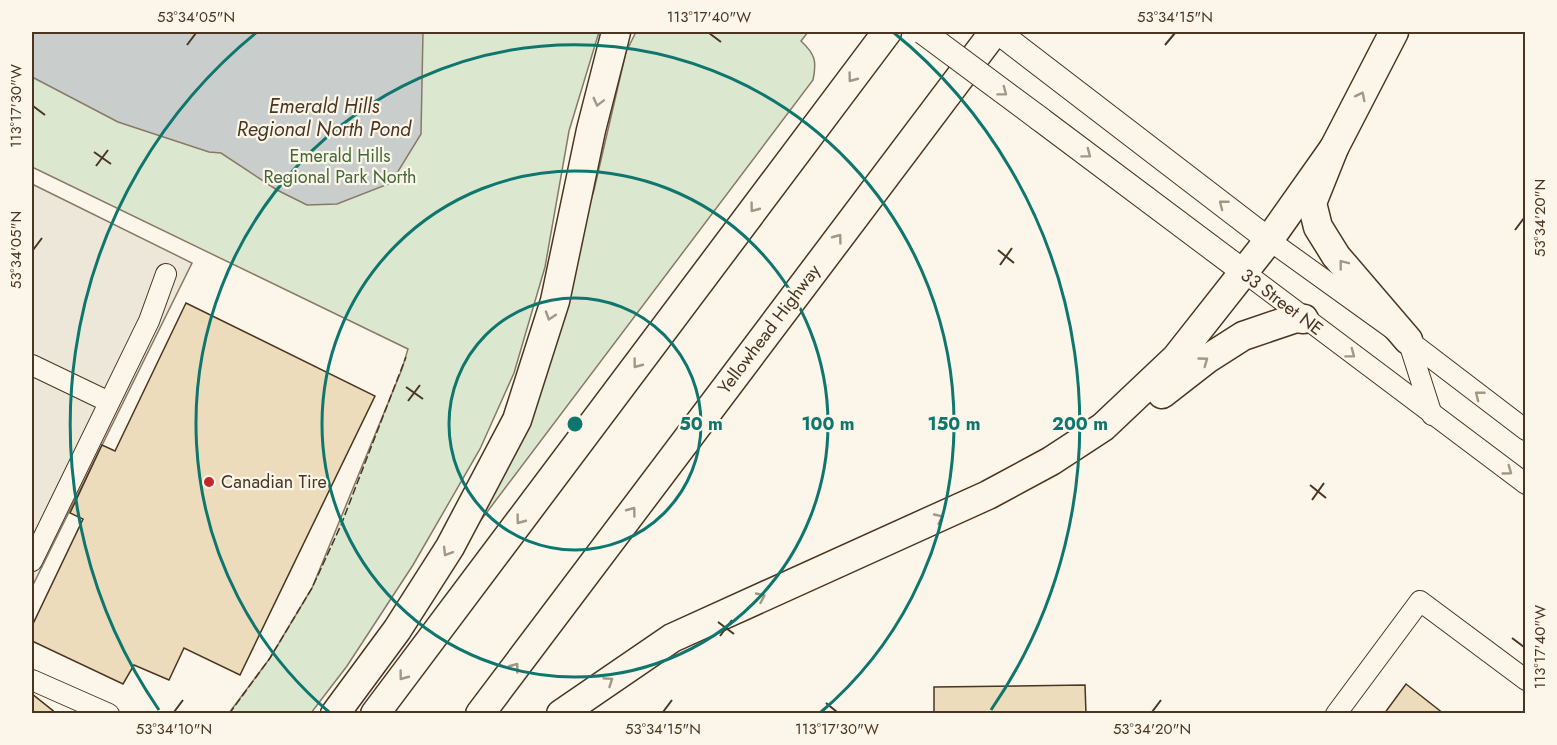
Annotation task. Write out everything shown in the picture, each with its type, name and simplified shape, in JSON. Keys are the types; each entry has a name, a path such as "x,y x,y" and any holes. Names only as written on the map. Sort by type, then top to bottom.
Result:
{"highway":[{"path":"375,714 887,32"},
{"name":"Yellowhead Highway","path":"480,714 996,32"},
{"path":"1394,32 1334,148 1312,203 1318,227 1357,282 1408,340"},
{"path":"335,714 397,630 450,547 517,420 555,302 616,36"},
{"path":"561,714 672,638 988,495 1051,461 1103,427 1176,358 1269,240 1334,148"},
{"path":"1103,427 1128,419 1207,359 1243,336 1296,318 1304,319"}],"main road":[{"name":"33 Street NE","path":"923,32 1244,272"},
{"path":"996,32 1269,240"}],"street":[{"path":"1269,240 1408,340 1526,430"},
{"name":"33 Street NE","path":"1244,272 1526,484"},
{"path":"32,561 149,321 166,274"},
{"path":"1408,340 1432,415"},
{"path":"32,365 109,402"},
{"path":"1336,714 1420,601 1526,680"},
{"path":"32,680 109,714"}],"green space":[{"name":"Emerald Hills Regional Park North","path":"32,32 599,32 569,131 545,267 514,373 480,449 413,565 347,666 311,713 229,713 270,658 312,588 402,369 408,349 32,167"},
{"path":"636,32 808,32 801,41 814,58 813,80 435,581 578,242 594,190 626,52"}],"shaded area":[{"path":"32,184 192,263 32,587"}],"water":[{"name":"Emerald Hills Regional North Pond","path":"32,32 423,32 421,134 391,183 337,204 307,205 277,190 221,153 209,152 118,122 32,77"}],"building":[{"name":"Canadian Tire","path":"186,303 375,396 240,675 184,648 169,680 134,665 123,684 32,641 32,626 83,519 70,513 102,445 115,451"},
{"path":"1406,684 1444,714 1384,714"},
{"path":"1085,685 1086,714 934,714 934,687"},
{"path":"32,694 57,714 32,714"},
{"path":"32,694 57,714 32,714"}],"fence":[{"path":"229,714 270,658 312,588 341,525 406,357"}],"place":[{"name":"Canadian Tire","path":"209,482"}]}
